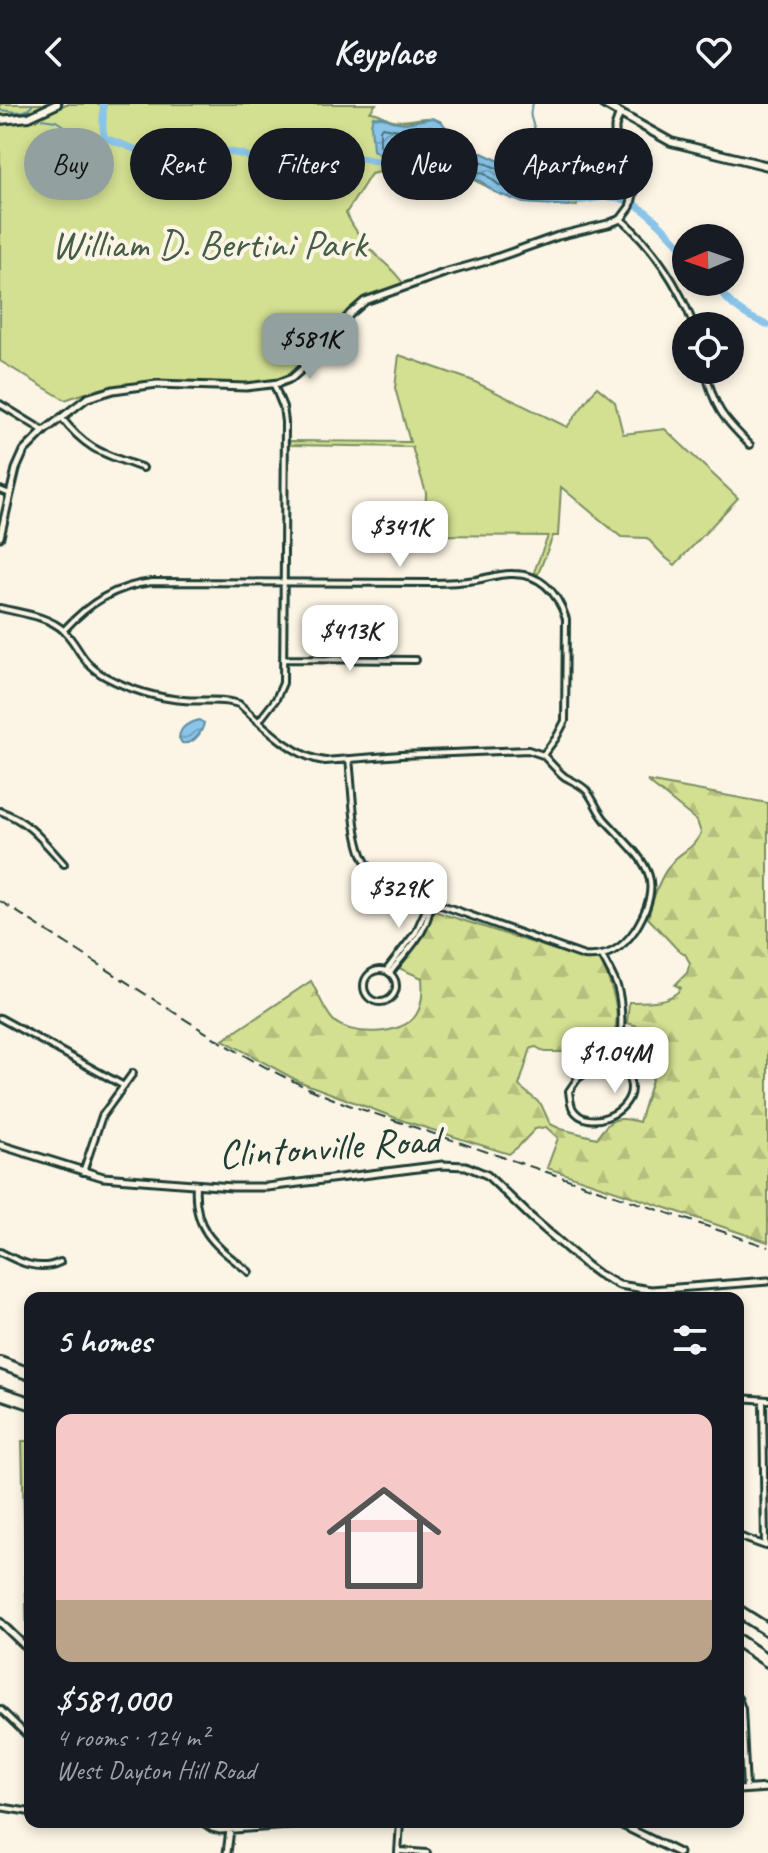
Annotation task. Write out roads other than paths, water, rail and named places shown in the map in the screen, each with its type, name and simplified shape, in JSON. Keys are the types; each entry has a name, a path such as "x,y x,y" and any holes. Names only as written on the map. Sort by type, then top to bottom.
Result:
{"highway":[{"path":"0,1363 24,1372"},
{"path":"0,1393 24,1401"},
{"path":"744,1615 768,1630"},
{"path":"744,1645 768,1661"}],"main road":[{"path":"0,120 29,117 57,104"},
{"path":"603,104 678,144 768,166"}],"street":[{"path":"0,537 16,469 24,451 44,431 87,398 120,388 157,384 274,385 296,374 365,301 548,239 621,219 630,207 633,195 632,186 615,150 615,127 620,113"},
{"path":"621,219 648,246 688,312"},
{"path":"709,384 715,406 750,445"},
{"path":"259,722 276,699 283,683 285,422 274,385"},
{"path":"0,404 44,431"},
{"path":"61,417 86,445 143,468"},
{"path":"0,490 10,494"},
{"path":"64,630 94,603 134,584 441,583 512,573 534,577 548,586 561,603 566,619 565,721 543,755"},
{"path":"0,608 47,620 64,630 88,665 104,676 154,695 239,704 301,754 315,760 528,750 543,755 587,791 603,818 639,855 647,868 651,895 642,918 621,947 602,956 591,957 382,881 364,860 356,835 349,759"},
{"path":"283,659 416,660"},
{"path":"0,811 33,829 64,864"},
{"path":"388,972 418,933 430,909 430,901"},
{"path":"602,956 617,987 621,1015 619,1048 578,1078 569,1091 571,1107 578,1116 603,1119 619,1111 628,1101 631,1088 615,1053"},
{"path":"377,970 388,972 397,985 394,995 380,1003 370,999 365,991 365,980 377,970"},
{"path":"0,1018 124,1086"},
{"path":"83,1172 102,1116 133,1073"},
{"name":"Clintonville Road","path":"0,1145 115,1179 196,1185 256,1187 442,1165 466,1166 492,1179 594,1271 619,1285 638,1290 660,1290 768,1281"},
{"path":"196,1185 196,1210 202,1224 217,1246 249,1272"},
{"path":"0,1252 25,1265 51,1266 60,1262"},
{"path":"744,1398 766,1400 767,1547 744,1538"},
{"path":"0,1622 24,1645"},
{"path":"0,1709 24,1732"},
{"path":"744,1749 746,1789 768,1788"},
{"path":"0,1807 24,1811"},
{"path":"212,1828 255,1828"},
{"path":"400,1828 398,1852 427,1853"},
{"path":"628,1828 679,1853"},
{"path":"227,1853 230,1830"}],"water":[{"path":"373,116 405,123 433,118 446,128 381,128 381,155 373,150"},
{"path":"478,151 494,159 494,192 478,180"},
{"path":"515,200 570,200 569,206"},
{"path":"199,720 204,723 199,734 190,742 182,743 179,738 183,728"}],"waterway":[{"path":"0,110 23,111 33,104"},
{"path":"103,104 105,138 143,152 191,155 221,150 253,160 265,160 298,145 315,143 381,162"},
{"path":"533,104 531,117 534,128"},
{"path":"42,119 56,121 67,128"},
{"path":"569,200 587,200"},
{"path":"626,200 651,216 672,237"},
{"path":"724,296 737,308 768,325"}],"railway":[{"path":"0,901 223,1043 322,1094 768,1247"}],"park label":[{"name":"William D. Bertini Park","path":"209,244"}]}
